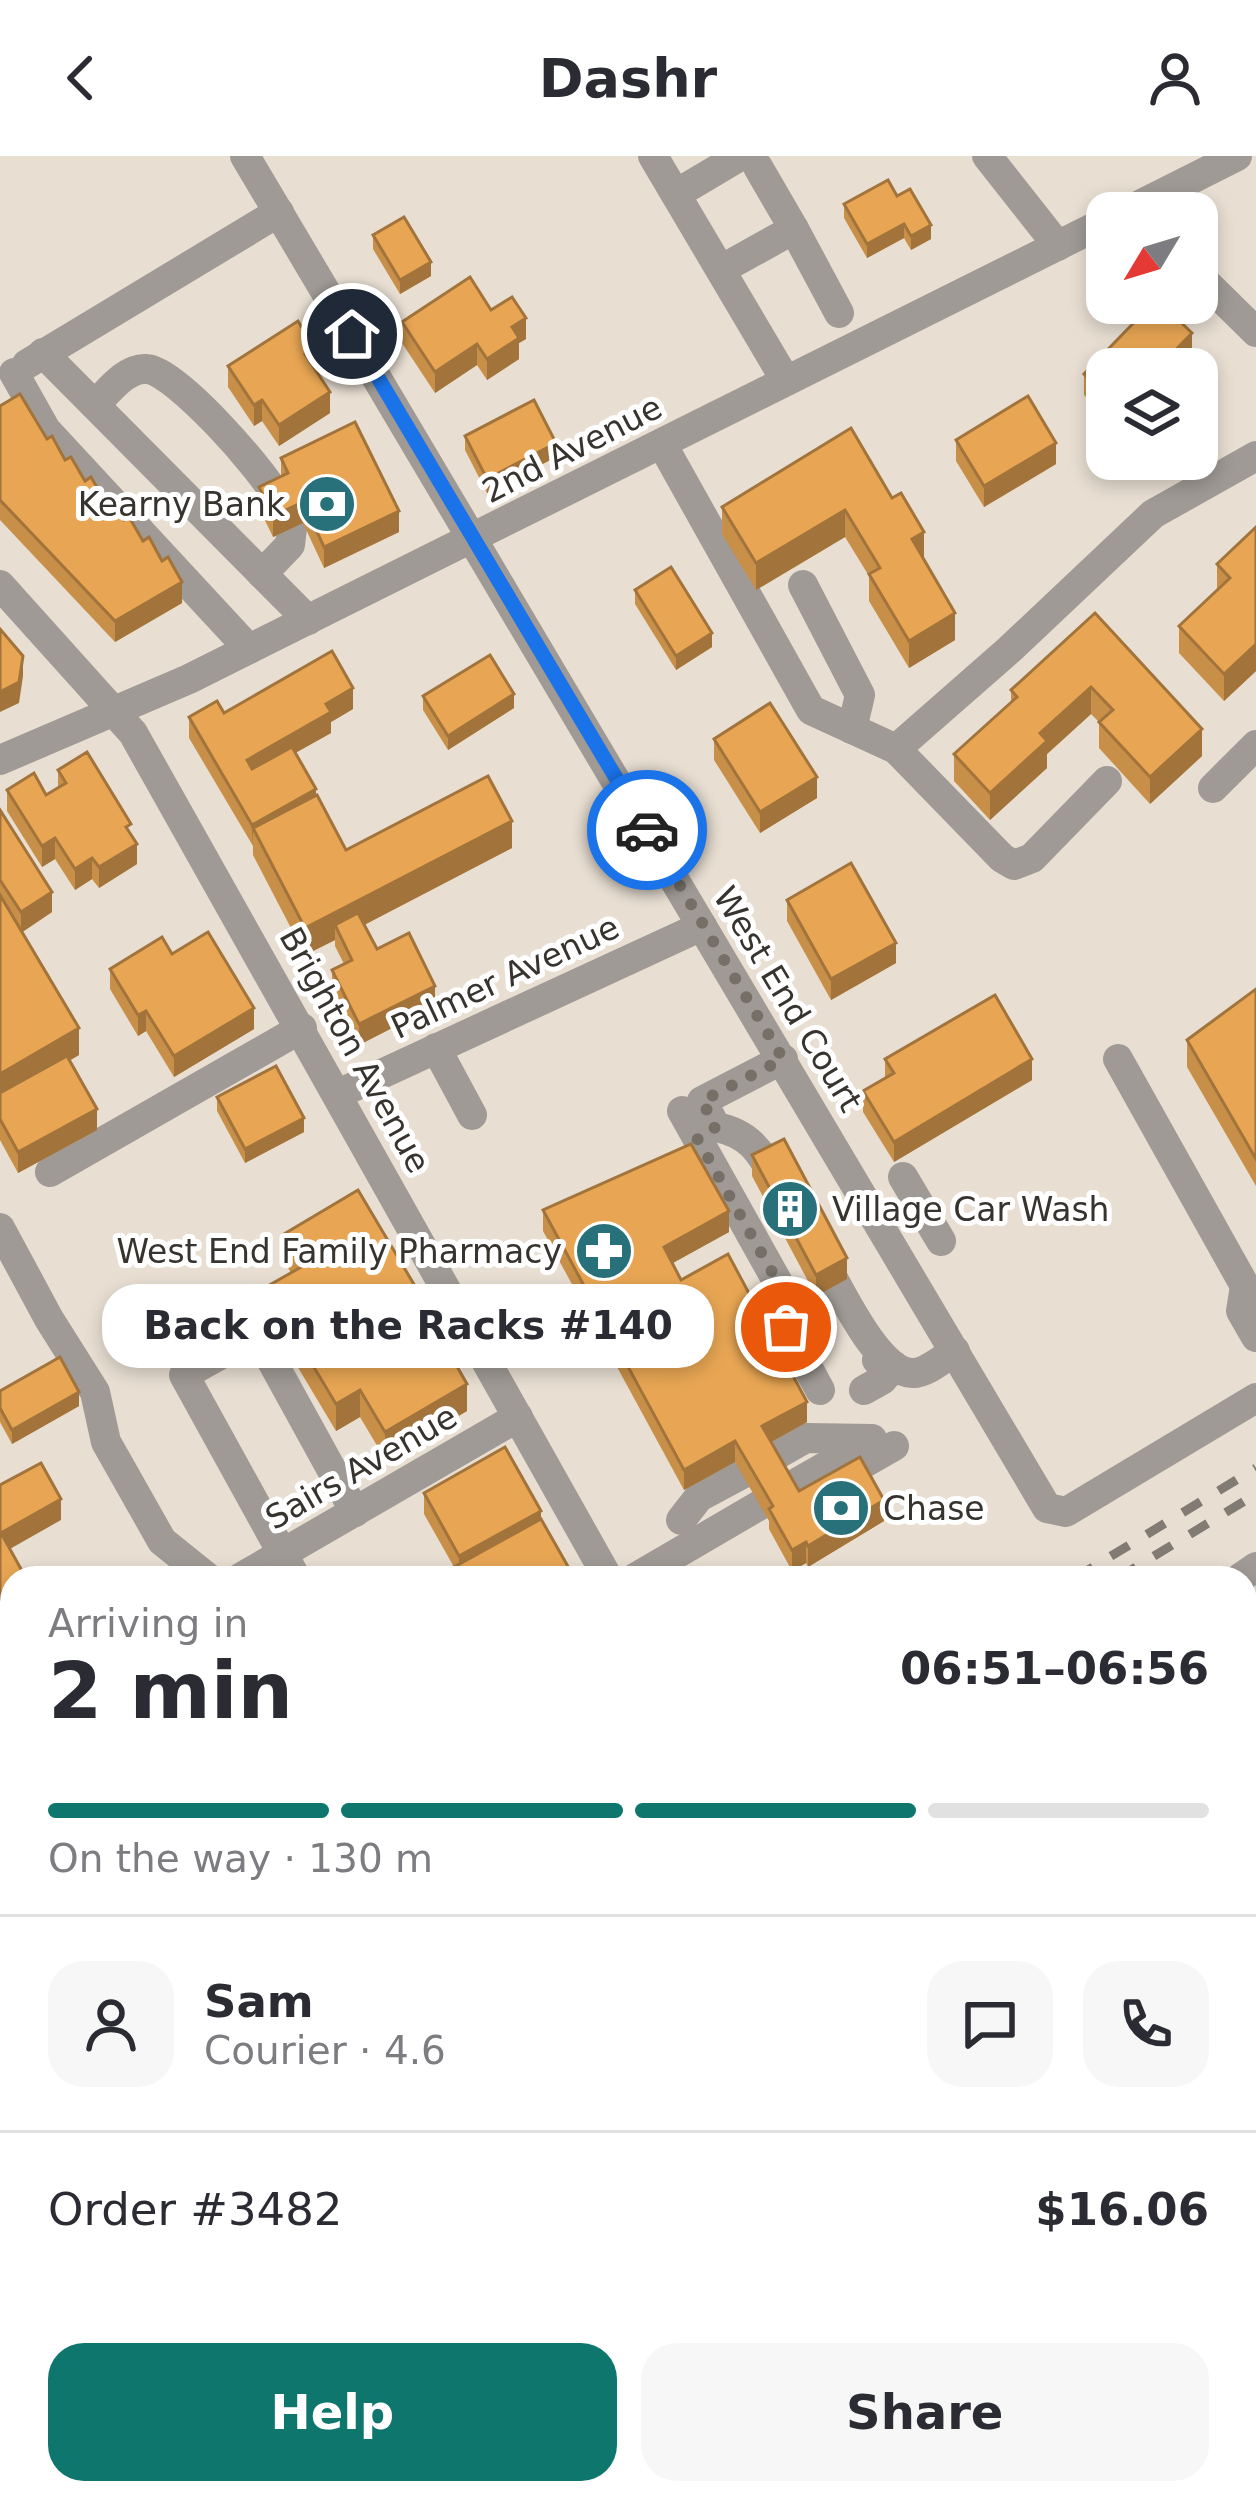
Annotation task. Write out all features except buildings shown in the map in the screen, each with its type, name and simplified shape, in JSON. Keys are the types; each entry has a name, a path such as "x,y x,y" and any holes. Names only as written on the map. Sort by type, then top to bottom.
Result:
{"street":[{"name":"West End Court","path":"245,156 1047,1508 1066,1512 1256,1398"},
{"path":"653,156 786,381"},
{"path":"987,156 1058,246"},
{"path":"1166,192 1237,156"},
{"path":"676,194 749,161 794,229 839,313"},
{"path":"249,649 46,430 7,377 279,212"},
{"path":"722,269 794,229"},
{"name":"2nd Avenue","path":"0,760 249,649 1086,232"},
{"path":"1218,295 1256,332"},
{"path":"44,353 308,620"},
{"path":"95,405 127,375 151,369 175,384 247,454 278,499"},
{"path":"662,444 811,710 896,748 1002,859 1014,865 1032,858 1107,781"},
{"path":"896,748 1153,514 1256,456"},
{"path":"262,574 290,544 292,528"},
{"name":"Brighton Avenue","path":"0,585 115,709 151,762 601,1566"},
{"path":"803,585 860,694 852,729"},
{"path":"1214,788 1256,745"},
{"name":"Palmer Avenue","path":"338,1094 702,926"},
{"path":"50,1172 302,1028"},
{"path":"436,1048 472,1114"},
{"path":"699,1119 783,1059"},
{"path":"1118,1060 1251,1289 1241,1311 1256,1337"},
{"path":"699,1119 753,1141 868,1338 900,1369 920,1372 955,1351"},
{"path":"699,1119 781,1288 786,1327 820,1390"},
{"path":"903,1177 941,1241"},
{"path":"0,1228 95,1392 106,1442 162,1541 193,1566"},
{"path":"283,1566 184,1375 257,1334 355,1512"},
{"path":"652,1566 878,1423 895,1394 900,1369"},
{"name":"Sairs Avenue","path":"293,1566 355,1512 518,1417"},
{"path":"769,1490 806,1438 840,1439 878,1423"}],"railway":[{"path":"1095,1566 1256,1468"},
{"path":"1138,1566 1256,1494"}],"way so far":[{"path":"647,830 783,1059 702,1101 716,1127 697,1138 781,1288 786,1327"}],"place":[{"name":"Kearny Bank","path":"327,504"},
{"name":"Village Car Wash","path":"790,1209"},
{"name":"West End Family Pharmacy","path":"604,1251"},
{"name":"Back on the Racks #140","path":"786,1327"},
{"name":"Chase","path":"841,1508"}],"route":[{"path":"352,334 647,830"}]}
